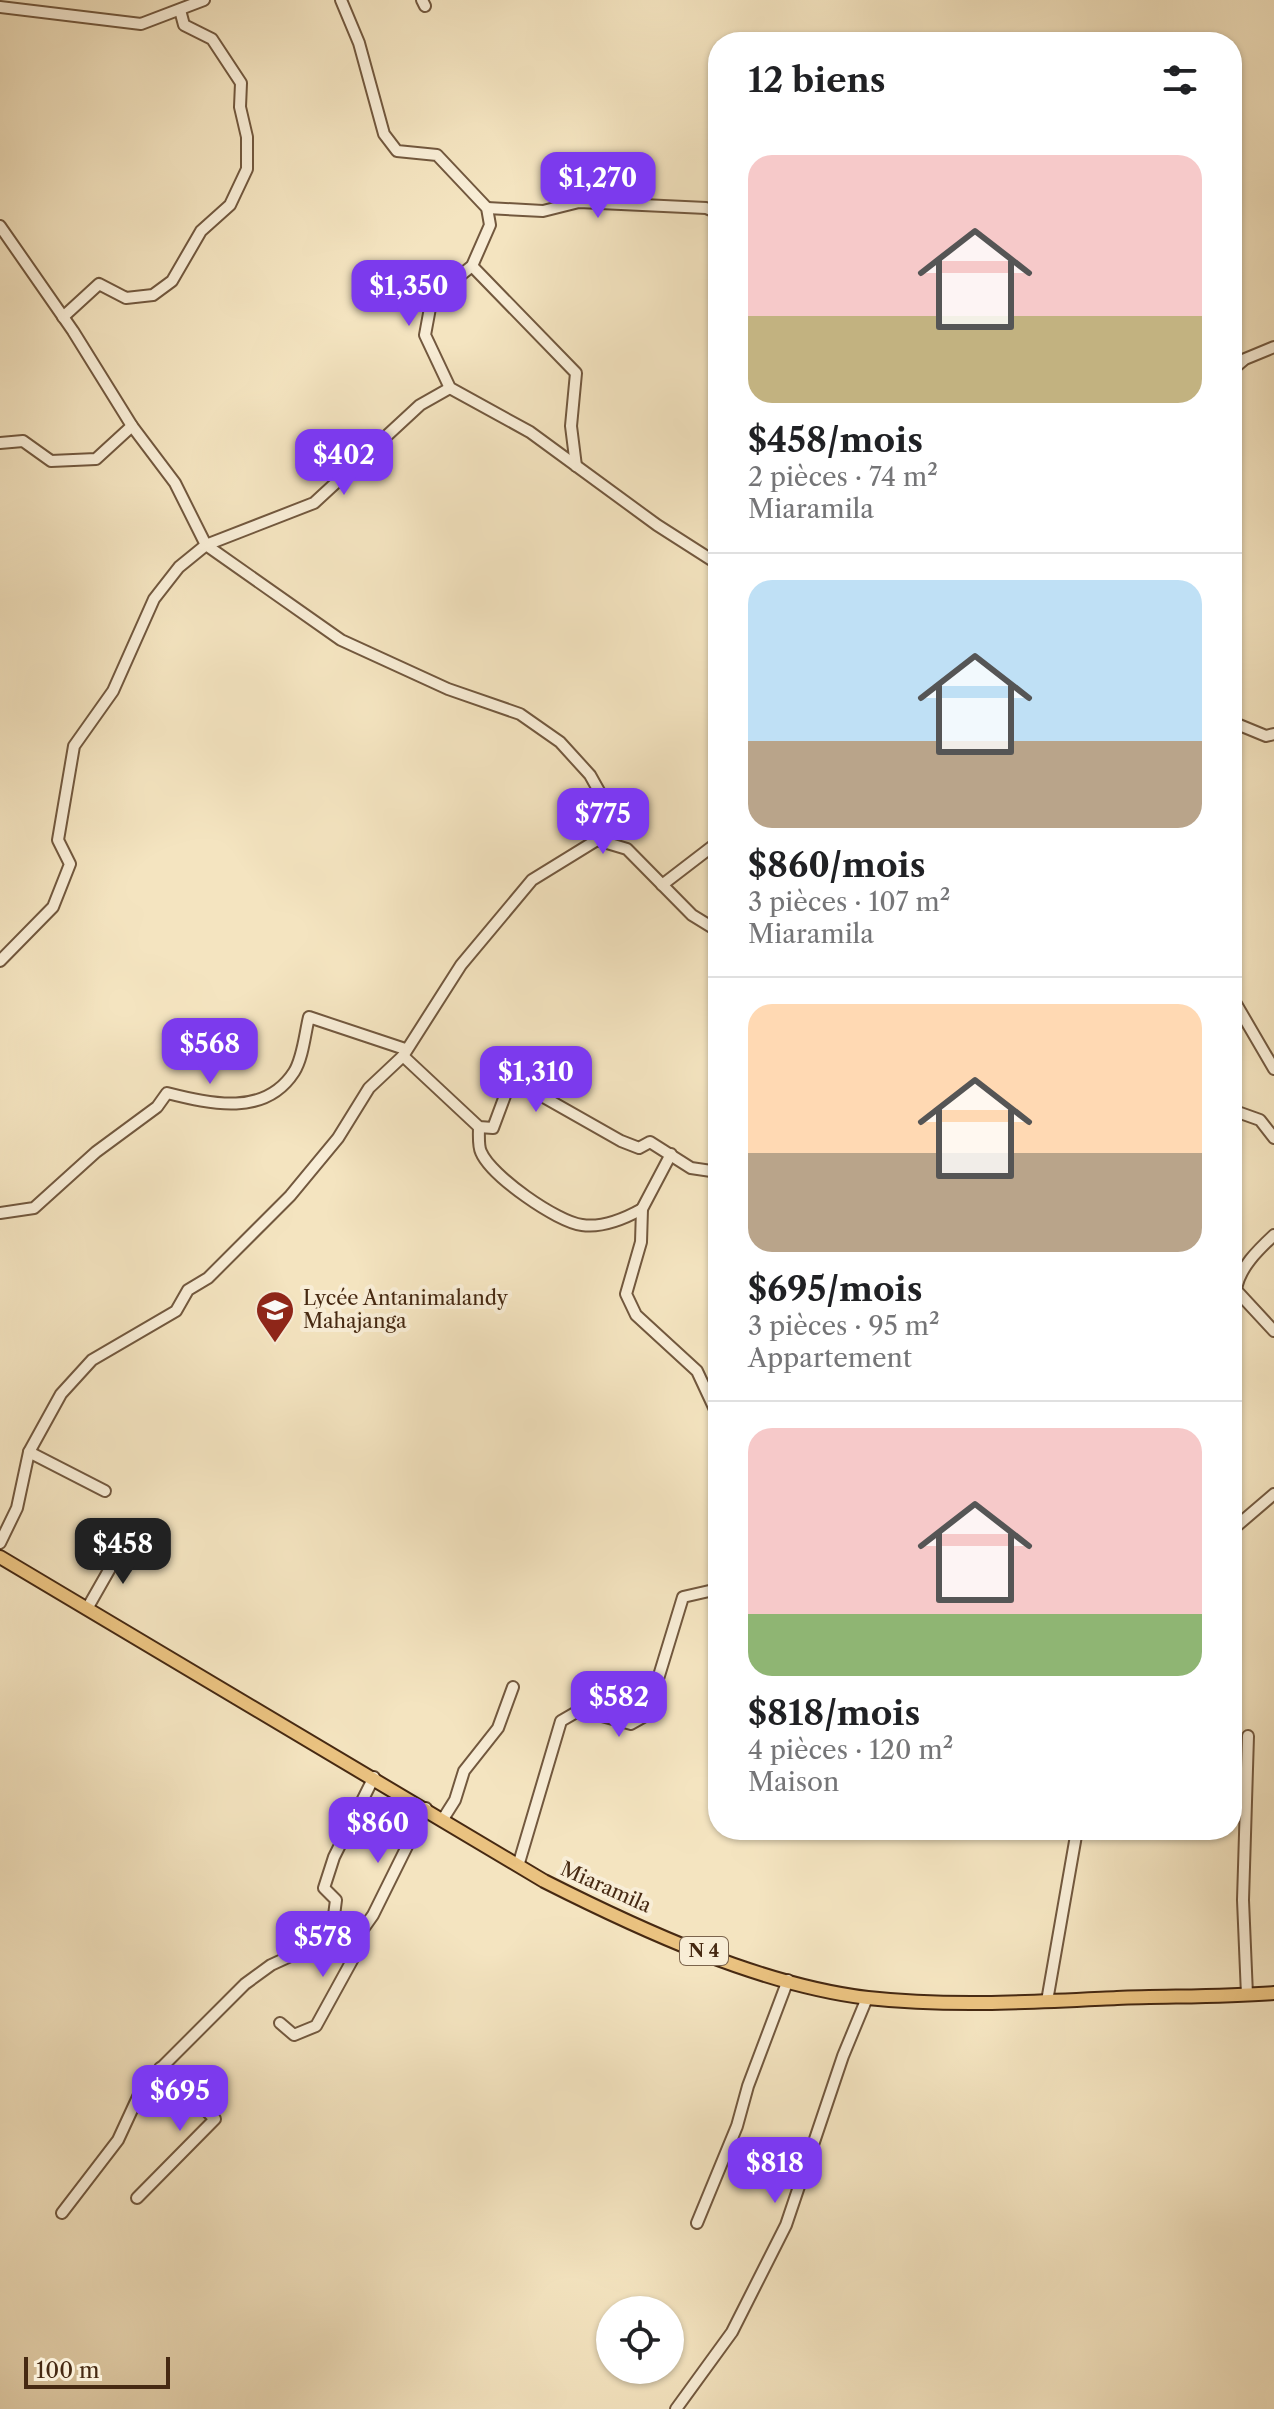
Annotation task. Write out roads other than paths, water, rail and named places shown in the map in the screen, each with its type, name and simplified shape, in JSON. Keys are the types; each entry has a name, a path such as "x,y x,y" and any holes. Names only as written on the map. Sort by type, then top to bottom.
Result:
{"main road":[{"name":"Miaramila","path":"0,1557 426,1808 518,1866 602,1910 726,1960 788,1980 867,1998 947,2002 1047,2001 1274,1993"}],"street":[{"path":"0,7 141,24 204,0"},
{"path":"341,0 359,43 384,134 397,151 437,155 487,208 490,225 472,266 452,282 430,308 425,335 450,388 530,432 708,557"},
{"path":"63,317 99,284 126,298 153,295 172,281 201,231 230,205 247,169 247,137 240,107 241,83 212,39 184,25 180,10"},
{"path":"487,208 543,211 579,202 708,209"},
{"path":"0,226 63,317 132,426 175,483 206,545 341,640 448,689 520,714 560,742 590,775 604,800 597,840"},
{"path":"472,266 576,373 571,426 576,466"},
{"path":"1242,362 1274,347"},
{"path":"0,961 53,907 70,864 58,840 74,746 130,659 154,599 179,567 206,545 314,503 401,422 450,388"},
{"path":"0,443 23,441 51,461 96,459 132,426"},
{"path":"1242,726 1266,736 1274,734"},
{"path":"0,1543 17,1508 29,1452 61,1394 92,1360 176,1311 188,1290 208,1278 290,1196 338,1138 369,1088 404,1052 461,965 532,880 597,840 627,849 692,915 708,925"},
{"path":"662,885 708,850"},
{"path":"1242,1014 1274,1069"},
{"path":"0,1213 34,1208 96,1152 157,1107 167,1093 206,1103 234,1105 261,1101 295,1071 309,1017 404,1052 479,1127 481,1153 508,1182 561,1220 584,1226 621,1221 642,1209"},
{"path":"479,1127 493,1128 509,1085 517,1082 621,1141 639,1148 650,1142 691,1168 708,1171"},
{"path":"1242,1114 1260,1120 1274,1138"},
{"path":"671,1154 642,1209 641,1242 626,1294 636,1315 697,1371 708,1395"},
{"path":"1242,1271 1274,1235"},
{"path":"1242,1296 1274,1331"},
{"path":"29,1452 105,1491"},
{"path":"1242,1521 1274,1494"},
{"path":"88,1607 100,1593 125,1542"},
{"path":"518,1866 561,1721 580,1710 631,1724 647,1715 683,1597 708,1591"},
{"path":"443,1819 455,1800 464,1771 498,1728 513,1687"},
{"path":"1247,1995 1243,1900 1248,1736"},
{"path":"62,2213 118,2140 143,2086 245,1984 271,1965 308,1948 333,1923 336,1900 324,1888 334,1857 374,1777"},
{"path":"280,2023 294,2035 316,2026 355,1955 356,1939 373,1915 426,1808"},
{"path":"1047,2001 1075,1840"},
{"path":"333,1923 356,1939"},
{"path":"697,2223 737,2126 748,2086 788,1980"},
{"path":"676,2409 732,2332 786,2225 867,1998"},
{"path":"137,2198 215,2119 160,2068"}],"place":[{"name":"Lycée Antanimalandy Mahajanga","path":"275,1344"}]}
